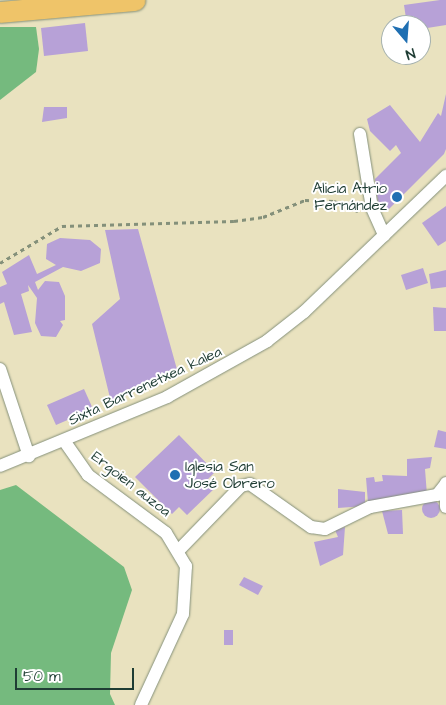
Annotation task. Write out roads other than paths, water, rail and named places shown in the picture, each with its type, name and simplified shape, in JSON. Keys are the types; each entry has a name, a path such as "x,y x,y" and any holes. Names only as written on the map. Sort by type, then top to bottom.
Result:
{"highway":[{"path":"0,12 134,0"}],"street":[{"path":"360,134 377,220 384,235"},
{"name":"Sixta Barrenetxea kalea","path":"0,466 65,442 197,382 260,346 304,312 446,176"},
{"path":"0,369 29,456"},
{"name":"Ergoien auzoa","path":"65,442 88,475 152,520 179,550 186,566 183,614 140,705"},
{"path":"179,550 241,486 250,484 311,527 325,529 370,507 430,498 446,484"},
{"path":"446,484 446,507"}],"place":[{"name":"Alicia Atrio Fernández","path":"397,197"},
{"name":"Iglesia San José Obrero","path":"175,475"}]}
